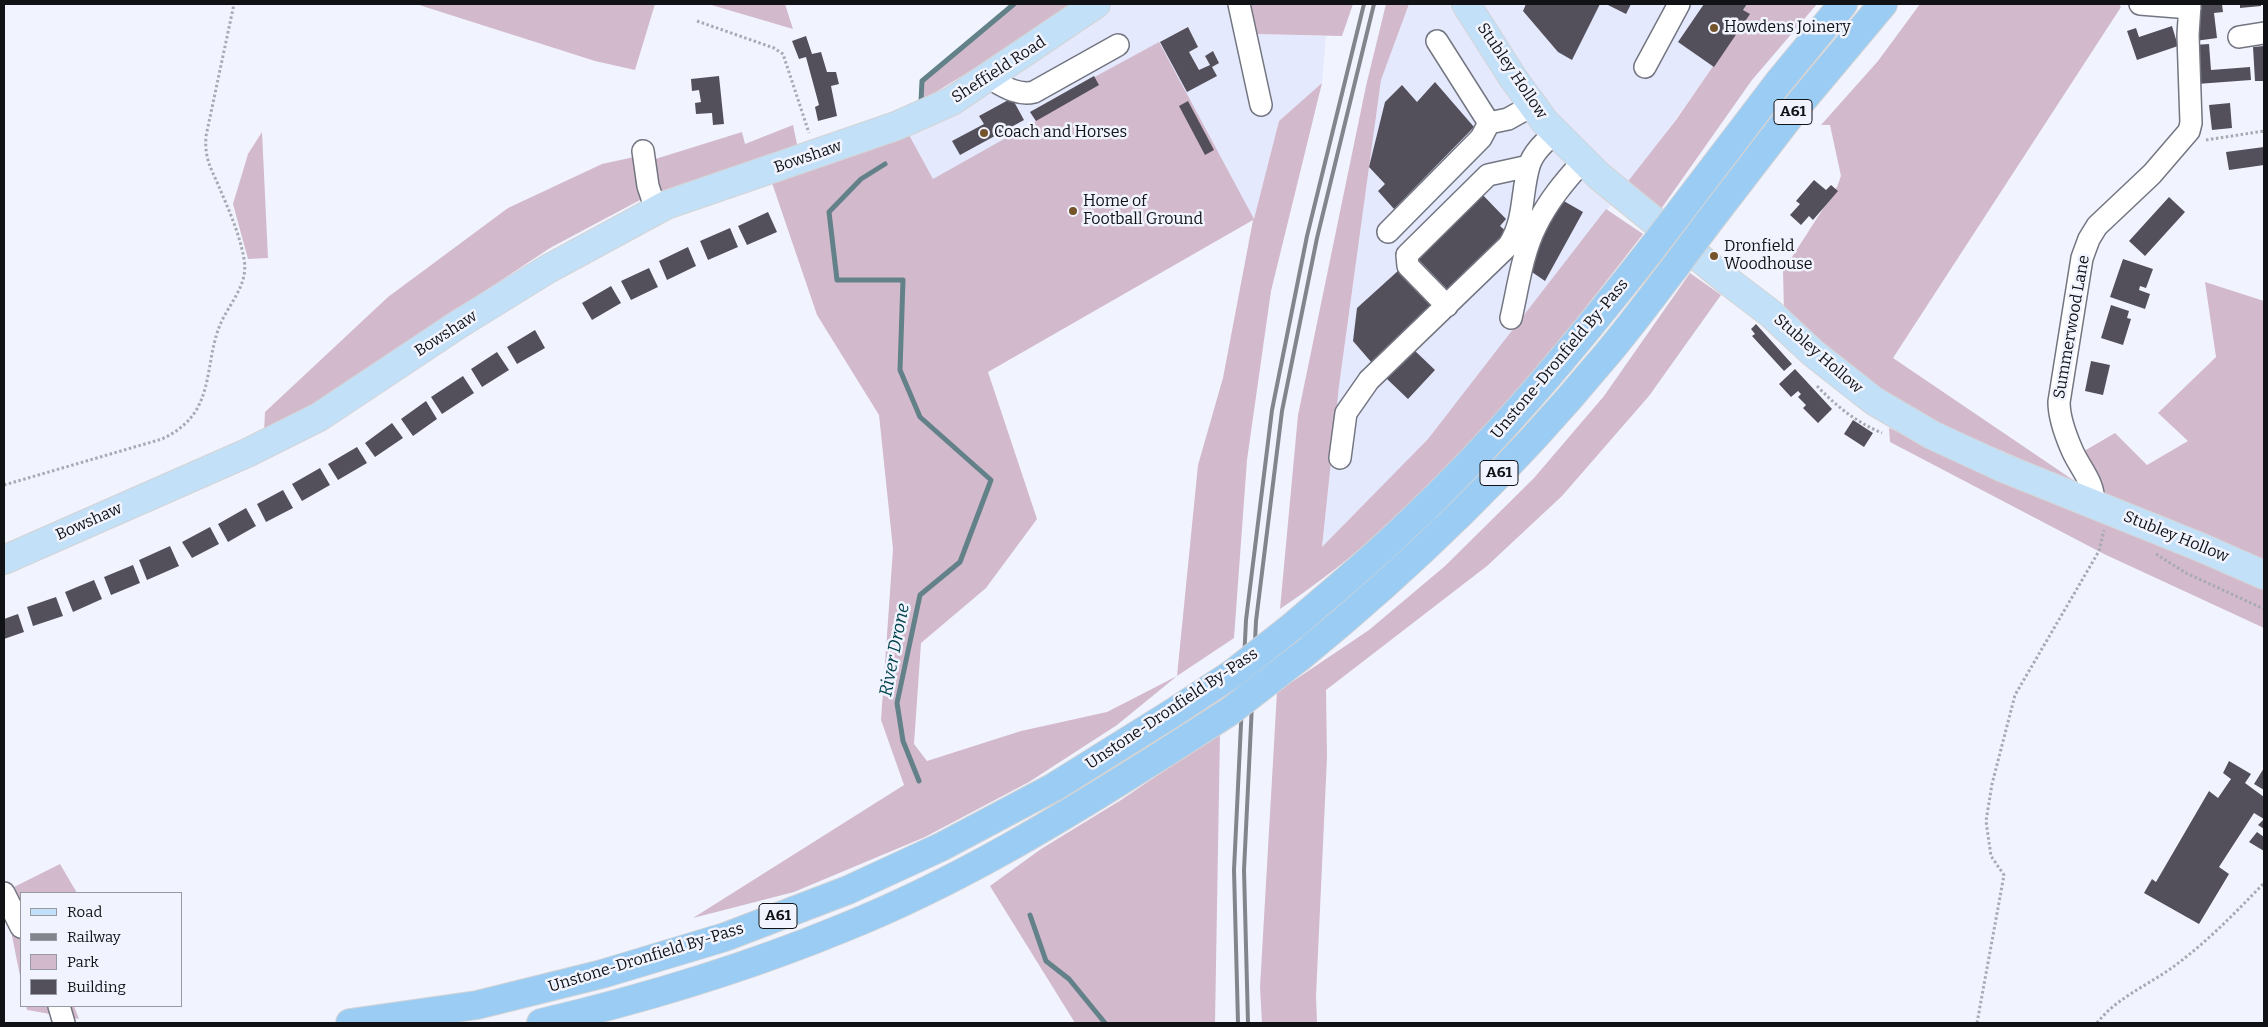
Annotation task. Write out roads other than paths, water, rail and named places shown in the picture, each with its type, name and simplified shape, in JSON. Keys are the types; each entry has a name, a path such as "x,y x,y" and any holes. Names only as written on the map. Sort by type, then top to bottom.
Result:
{"highway":[{"name":"Unstone-Dronfield By-Pass","path":"350,1023 477,1005 602,974 725,937 848,890 941,847 1054,787 1232,674 1293,626 1405,528 1511,419 1594,322 1778,83 1843,4"},
{"name":"Unstone-Dronfield By-Pass","path":"541,1023 718,974 844,928 945,880 1064,817 1229,712 1300,657 1391,580 1527,446 1602,360 1800,103 1883,4"}],"main road":[{"name":"Sheffield Road","path":"896,126 952,101 989,78 1096,4"},
{"name":"Stubley Hollow","path":"1466,4 1533,105 1555,133 1583,161 1653,221 1770,313 1814,353 1874,402 1932,435 2001,467 2200,547 2264,576"},
{"name":"Bowshaw","path":"4,560 247,453 319,417 459,324 548,269 656,210 816,156 896,126"}],"street":[{"path":"1240,4 1261,104"},
{"path":"1645,67 1679,4"},
{"path":"2140,4 2190,6"},
{"name":"Summerwood Lane","path":"2102,507 2072,451 2059,415 2082,258 2097,226 2152,174 2189,131 2192,123 2188,35 2190,6"},
{"path":"2239,37 2264,33"},
{"path":"1437,42 1489,123"},
{"path":"989,78 1011,90 1024,94 1034,92 1118,45"},
{"path":"1489,123 1508,119 1533,105"},
{"path":"1388,232 1481,138 1489,123"},
{"path":"1340,458 1346,413 1369,380 1510,245 1518,232 1529,166 1534,154 1555,133"},
{"path":"643,151 648,186 656,210"},
{"path":"1511,318 1524,260 1535,227 1556,192 1583,161"},
{"path":"1447,306 1408,266 1407,255 1488,176 1529,166"},
{"path":"4,893 20,925"},
{"path":"58,1007 64,1023"}],"waterway":[{"name":"River Drone","path":"921,101 922,81 1014,4"},
{"name":"River Drone","path":"885,164 861,179 829,212 837,280 903,280 900,370 920,417 991,480 960,562 920,595 897,703 903,741 919,781"},
{"name":"River Drone","path":"1030,915 1046,961 1069,979 1105,1023"}],"railway":[{"path":"1238,1023 1234,870 1246,620 1272,410 1307,236 1364,4"},
{"path":"1248,1023 1244,870 1256,621 1282,411 1317,238 1374,4"}],"place":[{"name":"Howdens Joinery","path":"1714,28"},
{"name":"Coach and Horses","path":"984,133"},
{"name":"Home of Football Ground","path":"1073,211"},
{"name":"Dronfield Woodhouse","path":"1714,256"}]}
